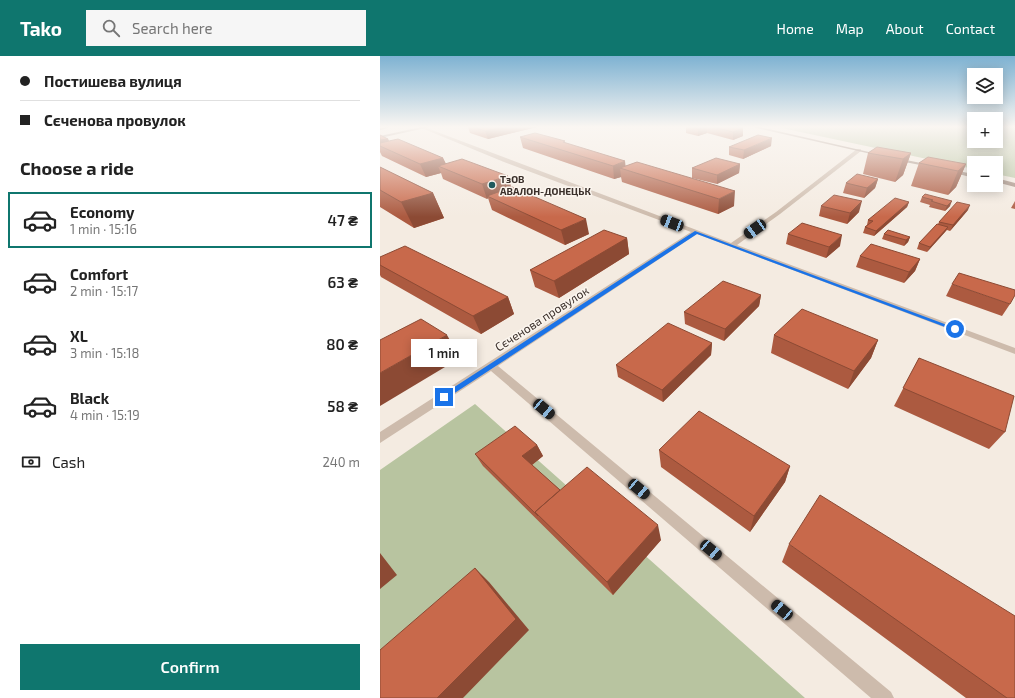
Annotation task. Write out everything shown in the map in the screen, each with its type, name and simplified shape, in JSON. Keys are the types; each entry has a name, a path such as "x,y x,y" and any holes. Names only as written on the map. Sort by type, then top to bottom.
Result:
{"street":[{"path":"496,157 1015,351"},
{"path":"732,245 778,213 850,157"},
{"path":"891,157 936,167"},
{"path":"943,169 967,174"},
{"path":"1003,182 1015,185"},
{"name":"Сєченова провулок","path":"380,438 696,232"},
{"path":"492,366 885,698"}],"green space":[{"path":"918,157 967,157 967,168"},
{"path":"1003,157 1015,157 1015,178 1003,175"},
{"path":"475,404 805,698 380,698 380,470"}],"building":[{"path":"404,157 443,158 420,164"},
{"path":"584,157 612,157 625,161 613,166"},
{"path":"891,157 906,157 903,159"},
{"path":"928,157 966,164 958,171 919,163"},
{"path":"716,158 740,164 717,175 692,168"},
{"path":"462,159 508,176 482,184 438,166"},
{"path":"637,162 735,191 719,199 620,168"},
{"path":"380,167 433,193 401,202 380,190"},
{"path":"857,174 878,179 867,188 846,183"},
{"path":"512,187 586,219 561,230 487,196"},
{"path":"925,194 952,201 947,206 922,197"},
{"path":"834,195 862,201 850,213 821,206"},
{"path":"895,198 909,202 876,231 865,227 873,221 868,220"},
{"path":"957,202 970,205 953,225 939,222"},
{"path":"802,223 842,235 829,247 788,234"},
{"path":"937,224 948,227 930,247 919,243"},
{"path":"604,230 627,238 554,281 530,270"},
{"path":"888,230 910,237 906,240 884,234"},
{"path":"871,244 920,259 909,272 860,256"},
{"path":"405,246 508,297 473,316 380,265 380,257"},
{"path":"959,273 1015,290 1015,295 1010,304 952,284"},
{"path":"723,281 761,295 725,329 684,312"},
{"path":"802,309 878,340 854,371 774,335"},
{"path":"421,319 447,335 380,373 380,340"},
{"path":"668,323 712,343 662,390 616,365"},
{"path":"919,358 1014,396 1005,432 903,388"},
{"path":"699,411 790,466 754,516 659,450"},
{"path":"515,426 537,445 522,456 560,490 535,512 538,516 475,454"},
{"path":"587,467 658,525 607,582 535,512"},
{"path":"820,495 1015,616 1015,698 1007,698 789,544"},
{"path":"475,568 516,619 437,698 380,698 380,650"}],"place":[{"name":"ТзОВ АВАЛОН-ДОНЕЦЬК","path":"492,185"}],"route":[{"path":"444,397 696,232 955,329"}]}
